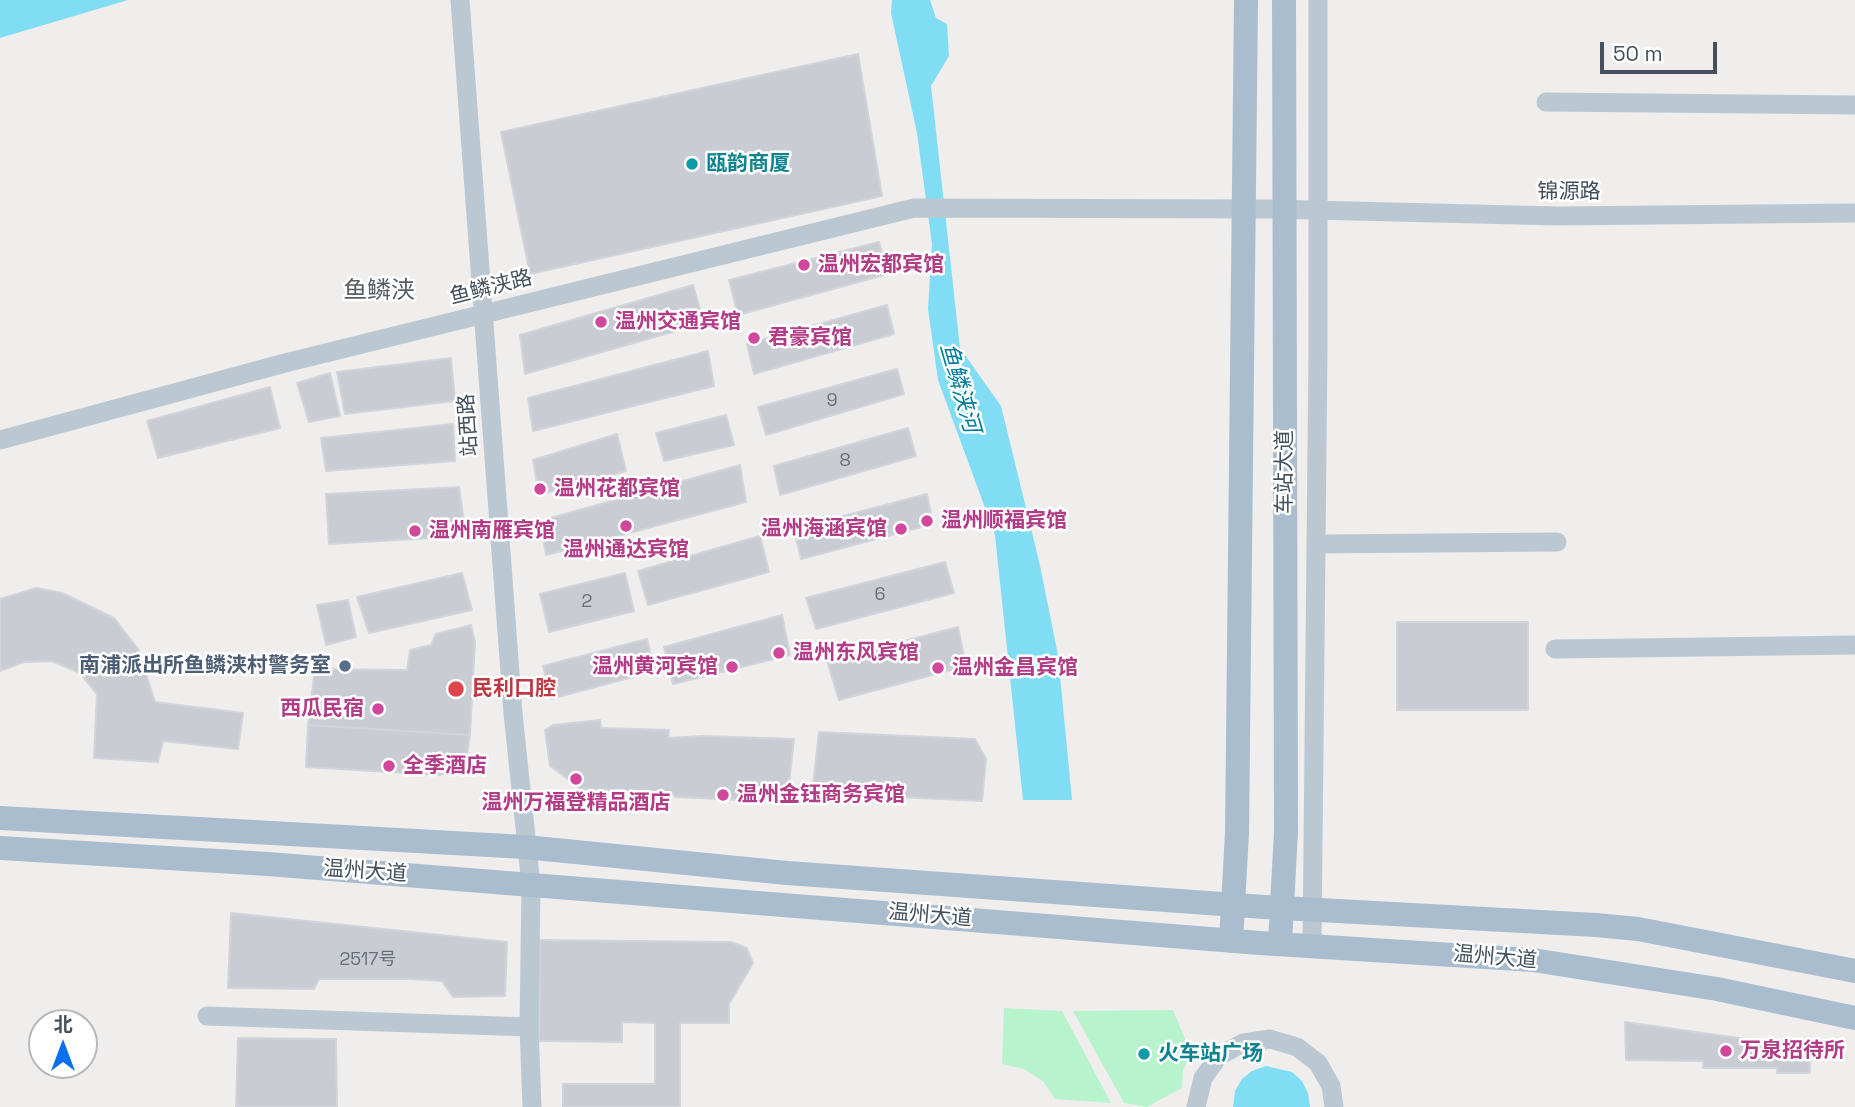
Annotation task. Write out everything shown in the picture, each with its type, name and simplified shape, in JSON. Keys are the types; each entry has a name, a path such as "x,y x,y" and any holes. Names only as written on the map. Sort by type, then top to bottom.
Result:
{"main road":[{"name":"车站大道","path":"1231,941 1237,832 1246,0"},
{"name":"车站大道","path":"1280,943 1286,831 1284,0"},
{"name":"温州大道","path":"0,818 296,832 525,847 787,873 1232,905 1627,928 1855,971"},
{"name":"温州大道","path":"0,848 268,864 1231,941 1545,962 1717,989 1855,1018"}],"street":[{"name":"站西路","path":"460,0 470,96 483,314 525,847 531,885 529,1027 532,1107"},
{"path":"1312,945 1317,544 1318,0"},
{"path":"1546,103 1855,105"},
{"name":"鱼鳞浃路","path":"0,440 285,363 914,208 1243,210"},
{"name":"锦源路","path":"1243,210 1558,216 1855,213"},
{"path":"1317,544 1557,542"},
{"path":"1555,649 1855,645"},
{"path":"207,1016 529,1027"},
{"path":"1196,1107 1203,1078 1219,1056 1243,1043 1270,1039 1297,1047 1318,1063 1331,1086 1334,1107"}],"green space":[{"path":"1004,1008 1062,1011 1111,1103 1055,1099 1043,1081 1024,1069 1002,1064"},
{"path":"1173,1010 1191,1053 1183,1070 1182,1088 1147,1107 1124,1103 1073,1011"}],"water":[{"path":"0,0 128,0 0,38"},
{"name":"鱼鳞浃河","path":"892,0 930,0 936,18 947,24 949,56 931,86 960,348 1001,406 1039,561 1058,655 1072,800 1023,800 995,535 938,380 928,309 932,244 917,133 891,13"},
{"path":"1266,1066 1292,1072 1302,1081 1308,1093 1310,1107 1233,1107 1235,1091 1242,1079 1252,1071"}],"building":[{"name":"瓯韵商厦","path":"858,54 882,196 530,274 501,132"},
{"path":"879,242 888,274 738,315 729,280"},
{"path":"693,285 704,323 525,374 520,335"},
{"path":"887,305 894,334 754,374 747,344"},
{"path":"708,351 714,386 533,431 528,398"},
{"path":"451,358 455,401 345,414 337,372"},
{"path":"897,369 904,394 766,435 758,407"},
{"path":"330,373 340,416 309,422 297,383"},
{"path":"270,387 280,428 158,458 147,421"},
{"path":"726,415 734,445 664,461 656,433"},
{"path":"453,424 455,461 326,471 321,438"},
{"path":"908,428 916,456 780,495 774,466"},
{"path":"617,434 626,471 539,495 533,460"},
{"path":"740,465 746,502 546,555 540,521"},
{"path":"459,487 466,536 329,544 326,494"},
{"path":"927,494 933,524 801,559 794,529"},
{"path":"760,536 769,572 648,605 638,571"},
{"path":"945,562 954,593 816,629 806,598"},
{"path":"462,573 472,610 369,633 357,597"},
{"path":"625,573 634,611 549,632 540,594"},
{"path":"36,588 62,593 114,618 138,649 155,702 243,713 238,749 163,741 158,762 94,758 97,694 80,673 52,661 24,662 0,671 0,599"},
{"path":"348,600 356,637 326,645 317,605"},
{"path":"782,615 790,655 673,684 664,647"},
{"path":"1397,622 1528,622 1528,710 1397,710"},
{"path":"471,625 475,642 470,735 308,725 315,669 407,670 410,650 431,645 436,634"},
{"path":"958,627 966,666 839,700 827,661"},
{"path":"647,639 655,671 551,699 543,666"},
{"path":"600,720 601,728 669,730 668,738 702,736 794,739 787,802 675,797 672,792 581,789 550,766 545,730 553,725"},
{"path":"308,725 470,735 467,755 458,768 440,775 306,767"},
{"path":"819,732 975,739 986,759 982,801 812,793"},
{"path":"231,913 507,942 505,996 453,997 442,981 410,979 319,979 314,989 228,988"},
{"path":"540,940 730,942 747,948 753,963 729,1004 729,1023 680,1023 680,1107 563,1107 563,1084 655,1084 655,1023 622,1022 622,1042 539,1041"},
{"path":"1625,1022 1809,1048 1810,1073 1777,1073 1777,1068 1703,1068 1703,1061 1626,1060"},
{"path":"238,1038 336,1039 337,1107 236,1107"}],"place":[{"name":"瓯韵商厦","path":"692,164"},
{"name":"温州宏都宾馆","path":"804,265"},
{"name":"温州交通宾馆","path":"601,322"},
{"name":"君豪宾馆","path":"754,338"},
{"name":"温州花都宾馆","path":"540,489"},
{"name":"温州顺福宾馆","path":"927,521"},
{"name":"温州通达宾馆","path":"626,526"},
{"name":"温州海涵宾馆","path":"901,529"},
{"name":"温州南雁宾馆","path":"415,531"},
{"name":"温州东风宾馆","path":"779,653"},
{"name":"南浦派出所鱼鳞浃村警务室","path":"345,666"},
{"name":"温州黄河宾馆","path":"732,667"},
{"name":"温州金昌宾馆","path":"938,668"},
{"name":"民利口腔","path":"456,689"},
{"name":"西瓜民宿","path":"378,709"},
{"name":"全季酒店","path":"389,766"},
{"name":"温州万福登精品酒店","path":"576,779"},
{"name":"温州金钰商务宾馆","path":"723,795"},
{"name":"万泉招待所","path":"1726,1051"},
{"name":"火车站广场","path":"1144,1054"}],"district":[{"name":"鱼鳞浃","path":"379,291"}]}
